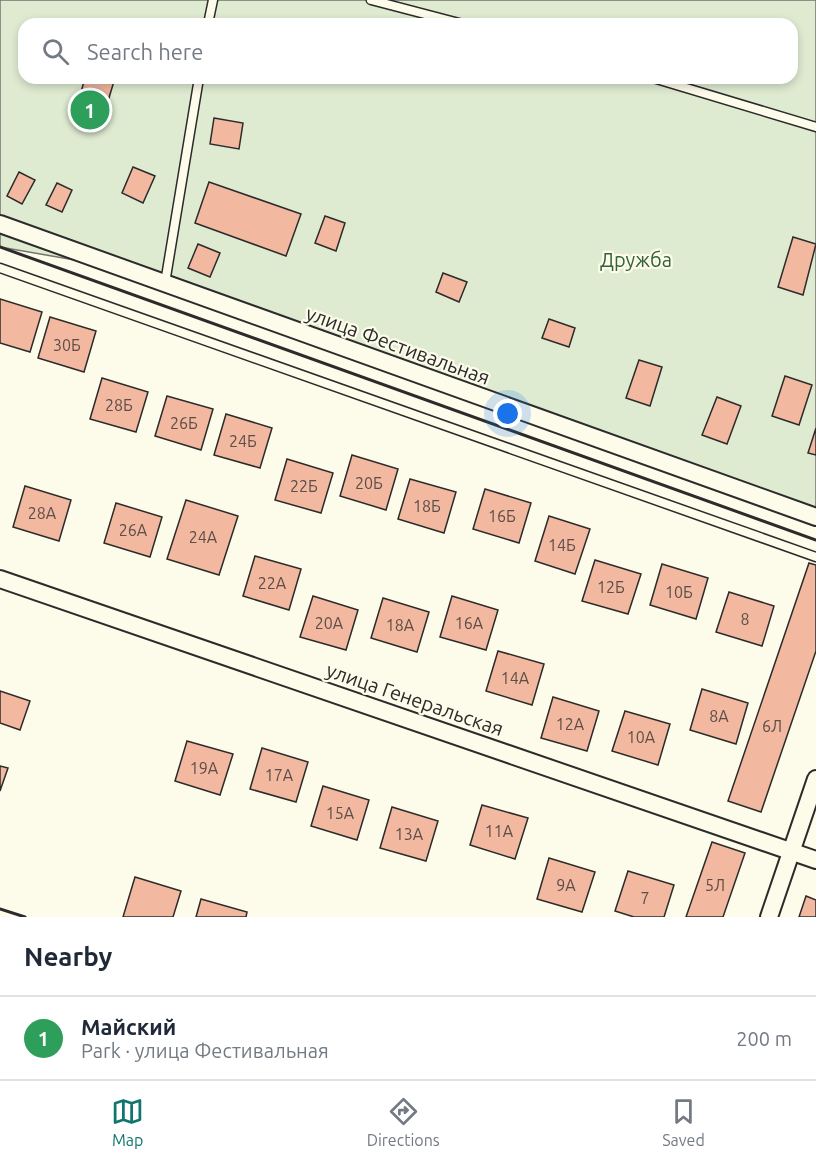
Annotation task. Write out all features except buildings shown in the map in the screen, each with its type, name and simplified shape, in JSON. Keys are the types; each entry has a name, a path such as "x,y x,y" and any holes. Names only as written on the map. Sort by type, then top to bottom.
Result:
{"street":[{"name":"улица Фестивальная","path":"0,224 816,517"},
{"name":"улица Генеральская","path":"0,579 816,860"},
{"path":"769,917 816,779"}],"lane":[{"path":"209,18 213,0"},
{"path":"371,0 440,18"},
{"path":"165,283 198,84"},
{"path":"673,84 816,127"},
{"path":"0,268 816,557"}],"green space":[{"name":"Дружба","path":"0,0 816,0 816,516 161,275 0,247"}],"wall":[{"path":"0,247 816,540"},
{"path":"0,909 25,917"}],"place":[{"name":"Майский","path":"90,110"}]}
